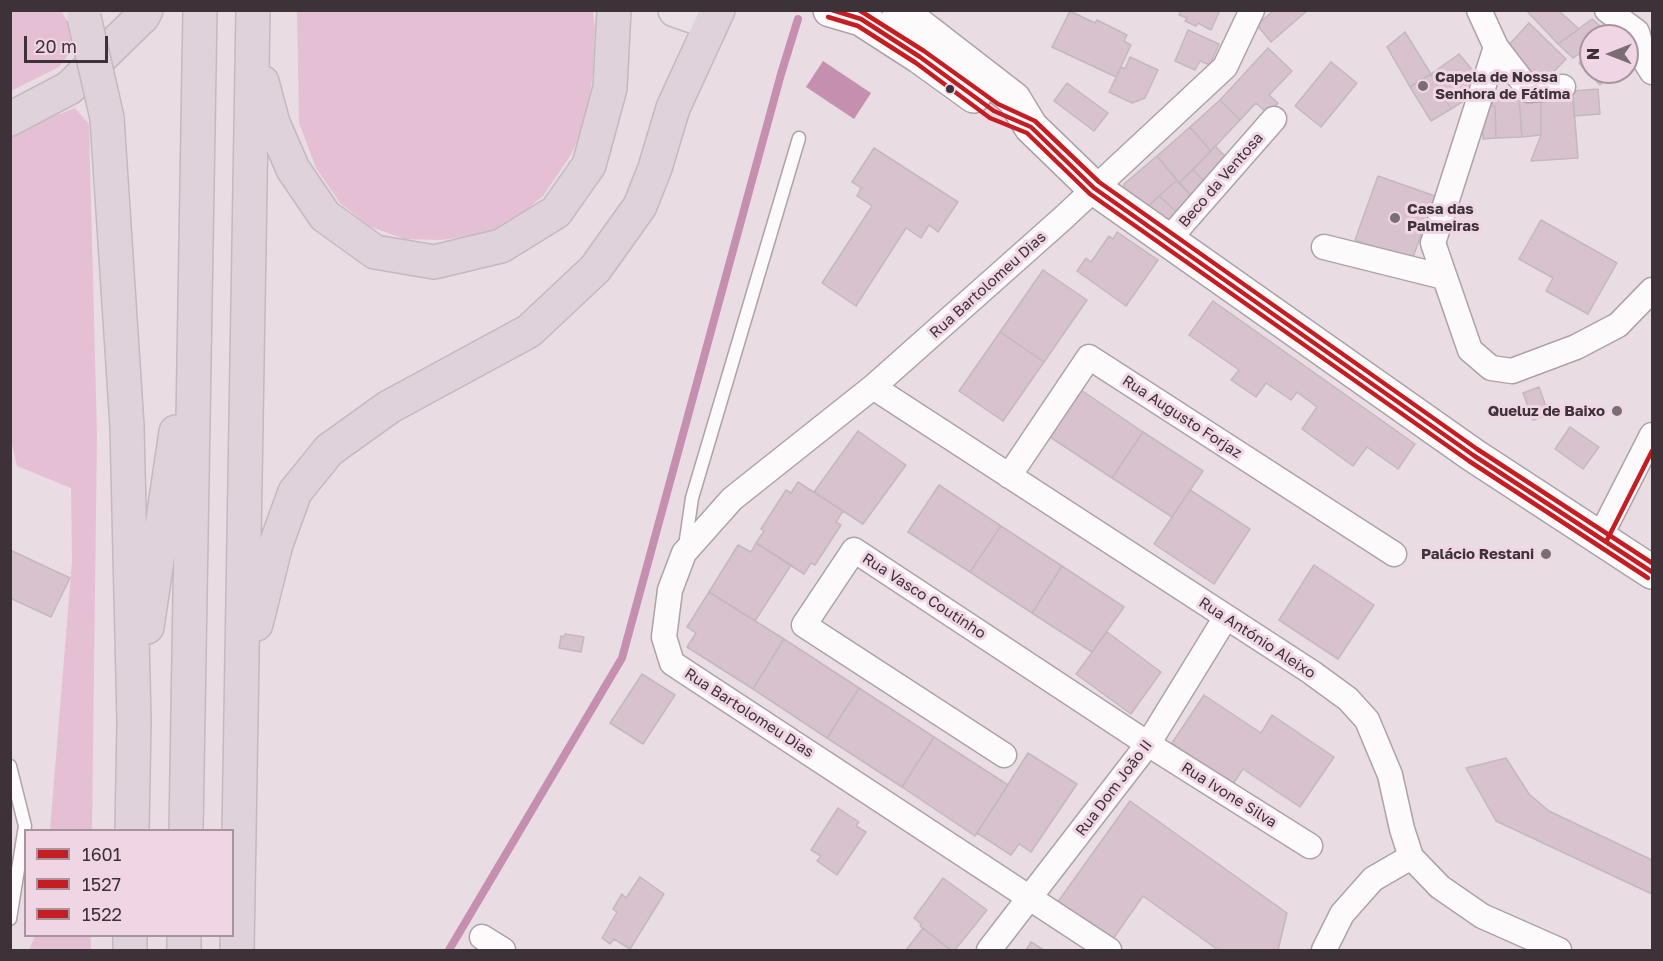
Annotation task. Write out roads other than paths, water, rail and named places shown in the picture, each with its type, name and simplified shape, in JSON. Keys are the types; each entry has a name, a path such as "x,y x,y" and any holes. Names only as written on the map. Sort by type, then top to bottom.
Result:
{"highway":[{"path":"10,119 69,88 143,16 146,10"},
{"path":"186,829 200,10"},
{"path":"237,951 253,10"},
{"path":"252,48 273,123 293,169 325,216 375,252 434,262 501,246 556,212 589,165 610,88 614,10"},
{"path":"242,678 276,544 295,492 328,450 388,407 529,331 595,269 639,206 673,108 718,10"},
{"path":"82,14 107,118 127,426 134,721 132,829"},
{"path":"134,721 195,294"}],"main road":[{"path":"675,10 692,16 710,10"},
{"path":"830,10 861,19 920,57 994,111 1031,127"},
{"path":"899,10 1014,99 1031,127 1094,188 1473,455 1653,572"}],"street":[{"name":"Rua Bartolomeu Dias","path":"1109,951 1031,897 672,663 664,637 669,590 684,553 732,499 873,387 1062,219 1225,67 1252,10"},
{"path":"1479,10 1496,47 1529,90 1563,87"},
{"path":"1607,10 1637,32 1645,61 1653,72"},
{"path":"1496,47 1433,243 1470,350 1491,368 1512,371 1576,347 1618,325 1653,290"},
{"name":"Beco da Ventosa","path":"1168,240 1274,119"},
{"path":"1324,247 1444,277"},
{"name":"Rua Augusto Forjaz","path":"1009,476 1089,357 1394,554"},
{"name":"Rua António Aleixo","path":"873,387 1348,699 1366,720 1390,775 1411,857 1440,887 1482,916 1559,951"},
{"path":"1600,537 1653,435"},
{"name":"Rua Vasco Coutinho","path":"1004,756 804,625 854,550 1148,744"},
{"name":"Rua Dom João II","path":"989,951 1148,744 1226,617"},
{"name":"Rua Ivone Silva","path":"1148,744 1310,846"},
{"path":"1324,951 1342,914 1373,879 1411,857"},
{"path":"482,937 503,951"}],"lane":[{"path":"684,553 692,498 799,138"},
{"path":"10,765 25,829"},
{"path":"10,919 24,832"}],"waterway":[{"path":"449,950 622,658 798,19"}],"place":[{"name":"Capela de Nossa Senhora de Fátima","path":"1423,86"},
{"name":"Casa das Palmeiras","path":"1395,218"},
{"name":"Queluz de Baixo","path":"1617,411"},
{"name":"Palácio Restani","path":"1546,554"}]}
